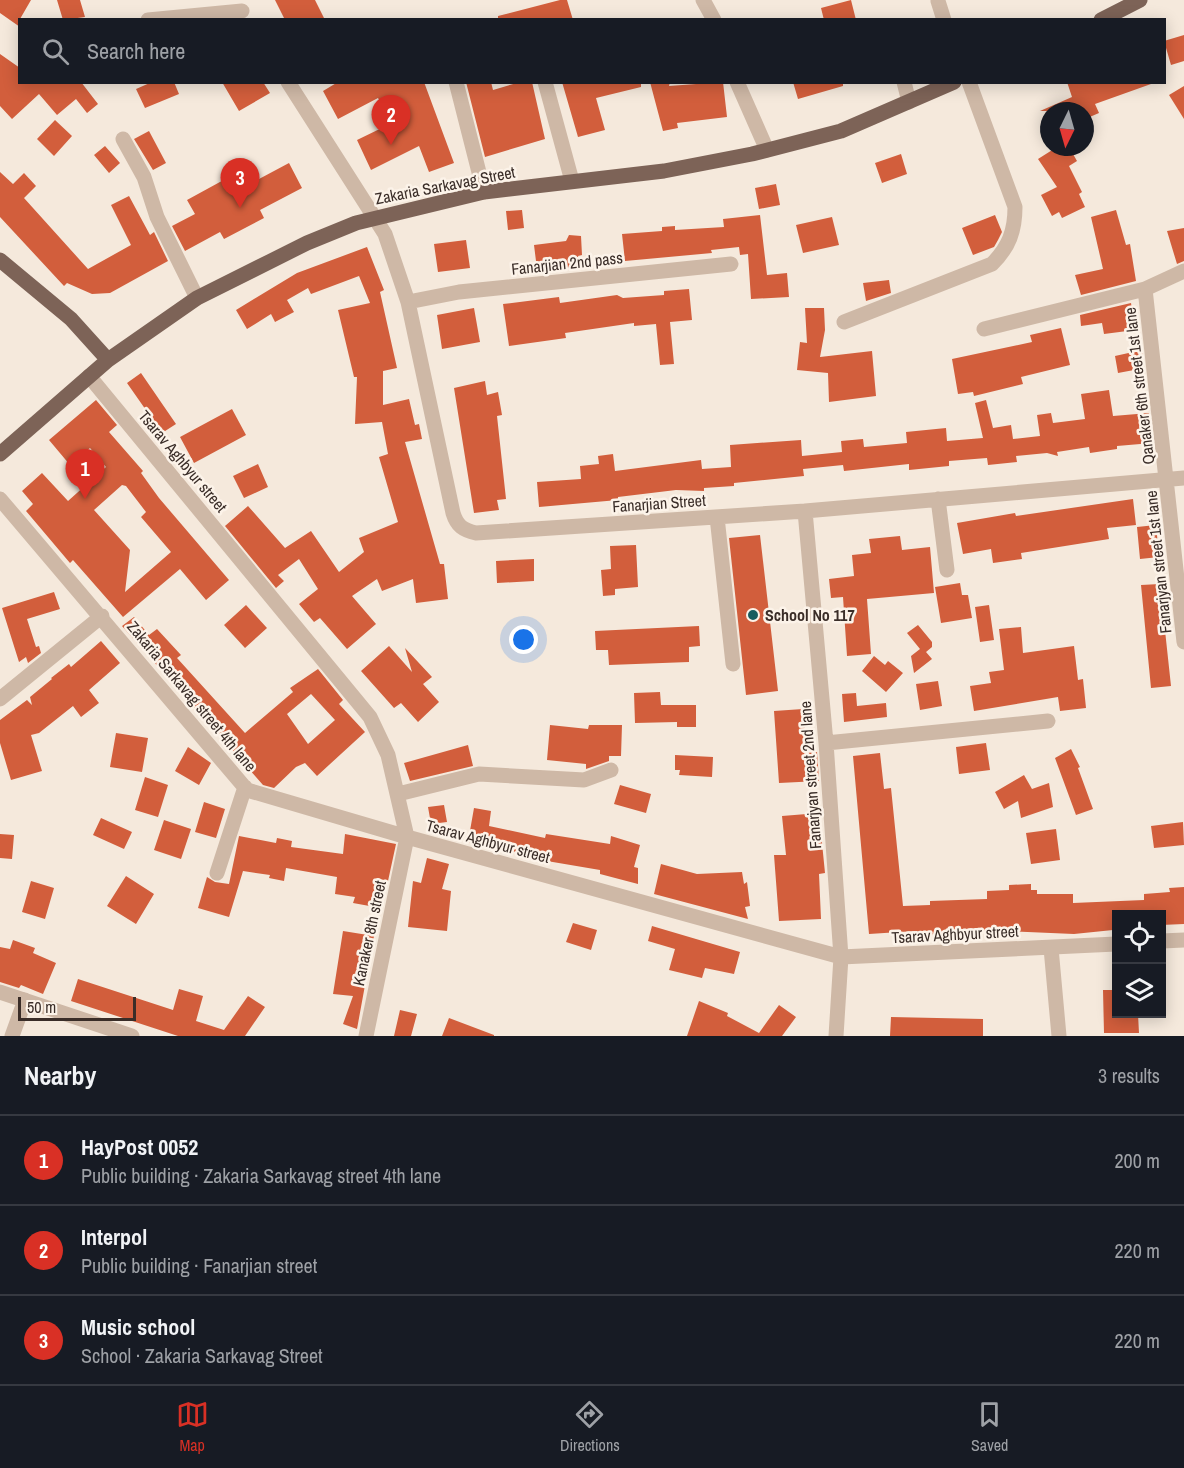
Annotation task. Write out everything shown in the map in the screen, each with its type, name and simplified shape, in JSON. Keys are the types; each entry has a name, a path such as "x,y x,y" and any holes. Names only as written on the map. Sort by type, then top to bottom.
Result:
{"main road":[{"path":"1105,18 1140,0"},
{"name":"Zakaria Sarkavag Street","path":"0,454 108,360 197,298 307,243 375,216 484,192 664,171 767,150 841,131 950,84"},
{"path":"0,260 71,319 108,360"}],"street":[{"path":"703,0 713,18"},
{"path":"938,1 943,18"},
{"path":"167,18 241,10"},
{"path":"289,84 375,216"},
{"path":"457,84 484,192"},
{"path":"546,84 572,181"},
{"path":"738,84 767,150"},
{"path":"904,84 909,102"},
{"path":"844,322 992,264 1005,251 1015,227 1015,207 970,84"},
{"path":"123,139 144,177 157,217 197,298"},
{"name":"Fanarjian Street","path":"375,216 385,234 408,302 453,513 459,526 476,533 805,511 1184,478"},
{"name":"Fanarjian 2nd pass","path":"408,302 459,292 731,264"},
{"name":"Qanaker 6th street 1st lane","path":"984,329 1145,289 1184,271"},
{"name":"Qanaker 6th street 1st lane","path":"1145,289 1168,479"},
{"name":"Tsarav Aghbyur street","path":"89,376 370,717 388,755 407,837 841,957 1112,944"},
{"name":"Fanarjyan street 1st lane","path":"1168,479 1184,642"},
{"name":"Zakaria Sarkavag street 4th lane","path":"0,499 102,616 245,787 407,837"},
{"path":"938,499 947,570"},
{"name":"Fanarjyan street 2nd lane","path":"805,511 826,743 841,957 836,1036"},
{"path":"717,517 733,664"},
{"path":"0,699 102,616"},
{"path":"826,743 1047,721"},
{"path":"398,794 478,774 584,780 611,770"},
{"path":"217,873 245,787"},
{"name":"Kanaker 8th street","path":"366,1036 407,837"},
{"path":"1166,941 1184,940"},
{"path":"1051,948 1059,1036"},
{"path":"0,992 132,1036"},
{"path":"12,1036 25,1000"}],"building":[{"path":"0,0 31,0 21,18 18,18 18,26 0,13"},
{"path":"57,0 80,0 85,17 62,18"},
{"path":"275,0 315,0 324,18 284,18"},
{"path":"567,0 572,18 498,18 498,16"},
{"path":"851,0 856,18 824,18 821,8"},
{"path":"1184,35 1184,61 1171,65 1166,40"},
{"path":"0,54 18,67 18,84 83,84 98,104 87,113 76,99 57,115 39,94 12,119 0,106"},
{"path":"147,84 175,84 179,94 145,108 136,89"},
{"path":"223,84 264,84 270,93 239,111"},
{"path":"335,84 425,84 454,163 429,172 419,146 371,170 357,140 392,123 378,98 338,119 323,91"},
{"path":"467,84 492,84 493,90 513,84 532,84 545,139 485,157"},
{"path":"563,84 641,84 641,87 596,98 605,130 578,137"},
{"path":"651,84 670,84 669,86 723,84 727,117 677,123 678,128 663,131"},
{"path":"794,84 843,84 843,86 798,99"},
{"path":"1068,84 1151,84 1095,104 1099,113 1094,115 1094,102 1061,102 1072,97"},
{"path":"1184,86 1184,119 1169,95"},
{"path":"55,120 72,136 54,156 37,139"},
{"path":"149,131 166,163 153,170 134,139"},
{"path":"105,146 120,163 109,173 94,155"},
{"path":"901,154 907,174 882,183 875,163"},
{"path":"1043,156 1074,156 1077,161 1069,166 1082,192 1079,194 1085,207 1062,218 1059,212 1052,216 1041,195 1057,187 1038,159"},
{"path":"289,163 302,188 260,210 264,218 224,239 220,232 185,251 172,226 195,214 187,200 251,165 259,179"},
{"path":"0,172 13,184 24,173 36,186 24,198 88,269 131,245 111,205 129,196 150,235 154,232 168,261 110,293 92,294 67,283 64,286 0,217"},
{"path":"776,184 780,205 759,209 755,188"},
{"path":"522,210 524,228 508,230 506,211"},
{"path":"1116,210 1126,245 1130,244 1136,281 1081,295 1075,275 1103,269 1091,217"},
{"path":"760,215 767,275 787,273 789,297 751,299 748,254 740,255 739,247 711,250 712,253 625,261 622,234 662,231 662,227 675,226 675,230 724,227 723,219"},
{"path":"995,215 1002,232 998,240 994,247 973,255 962,228"},
{"path":"832,217 839,245 803,253 796,225"},
{"path":"1184,228 1184,261 1177,264 1167,231"},
{"path":"569,235 581,236 582,255 578,256 579,267 537,269 534,245 566,241"},
{"path":"466,240 470,268 438,272 434,244"},
{"path":"367,247 384,290 380,292 397,368 383,371 383,405 409,399 415,425 419,424 422,439 405,442 440,564 444,564 448,599 416,603 413,579 382,591 377,579 352,596 376,624 347,649 320,618 314,622 299,604 318,589 299,559 278,575 284,581 276,588 225,526 248,506 285,548 311,531 339,572 364,552 359,538 398,522 379,457 388,454 382,422 355,424 357,377 354,377 338,310 370,303 359,276 311,294 308,288 287,300 294,312 275,322 271,314 247,329 236,310 297,273"},
{"path":"889,280 891,293 866,301 863,283"},
{"path":"689,289 692,320 670,322 674,364 660,365 656,324 634,326 634,323 565,333 566,338 509,346 503,304 559,297 560,303 617,295 623,298 664,295 664,291"},
{"path":"1131,303 1135,330 1104,334 1102,323 1081,326 1080,315"},
{"path":"474,308 480,342 442,349 437,315"},
{"path":"805,308 824,308 825,330 820,357 872,351 876,396 829,402 828,373 797,370 800,342 807,343"},
{"path":"1061,328 1070,365 1021,377 1023,384 974,396 973,392 958,394 952,359 1032,342 1030,335"},
{"path":"1142,350 1145,382 1136,383 1134,370 1118,373 1115,356"},
{"path":"141,373 176,424 162,433 127,383"},
{"path":"485,381 487,395 498,392 502,415 497,416 506,499 497,500 499,510 474,513 454,388"},
{"path":"1109,390 1113,416 1149,413 1152,443 1117,446 1117,449 1090,453 1089,447 1057,452 1058,456 1047,453 1016,456 1017,462 988,465 987,458 949,461 949,466 909,470 909,464 844,471 843,465 803,469 804,476 734,483 734,486 704,488 704,491 676,490 618,497 618,500 539,507 537,482 581,479 580,466 599,464 598,456 613,454 615,471 701,460 702,469 731,467 730,445 801,440 802,456 842,452 841,441 863,439 864,447 907,443 906,432 946,428 947,441 983,438 975,403 986,400 993,428 1011,425 1013,439 1040,436 1037,415 1051,413 1053,423 1085,419 1081,394"},
{"path":"96,400 117,425 109,432 143,471 141,473 159,498 229,580 206,600 180,569 123,617 73,560 70,563 26,511 33,504 22,491 42,473 68,501 106,467 90,448 70,465 49,440","holes":["122,485 126,486 146,512 141,517 171,552 125,592 130,550 94,510"]},
{"path":"232,409 246,435 194,463 180,437"},
{"path":"258,464 268,487 244,498 233,476"},
{"path":"1133,499 1136,525 1107,528 1109,539 1021,553 1022,559 993,563 991,549 963,554 957,523 1015,513 1016,516"},
{"path":"1156,525 1159,557 1140,559 1137,527"},
{"name":"School No 117","path":"760,535 778,691 746,695 729,538"},
{"path":"900,536 902,550 930,547 934,593 867,599 871,654 847,656 843,597 831,598 829,579 854,576 852,555 871,553 869,539"},
{"path":"636,545 638,587 615,589 615,595 603,596 601,570 611,569 610,546"},
{"path":"534,559 534,581 497,583 496,561"},
{"path":"960,583 962,595 968,595 972,618 941,623 935,587"},
{"path":"1160,584 1171,686 1151,688 1141,585"},
{"path":"54,592 60,609 27,619 36,647 39,646 41,653 28,663 26,657 19,662 2,608"},
{"path":"246,605 267,628 245,648 224,625"},
{"path":"989,605 994,640 980,642 975,607"},
{"path":"134,617 149,635 157,629 181,655 177,658 245,733 293,692 290,688 318,669 343,700 339,704 365,732 317,776 305,763 296,767 274,788 263,785 122,626","holes":["311,694 335,720 308,744 287,714"]},
{"path":"918,625 932,642 932,647 926,652 932,659 914,673 911,656 920,649 907,633"},
{"path":"699,626 700,646 689,647 689,662 609,665 608,650 596,650 595,631"},
{"path":"1021,627 1023,653 1074,646 1078,680 1083,679 1086,708 1060,711 1058,697 974,711 970,686 991,683 989,672 1004,670 999,629"},
{"path":"101,641 120,663 89,690 99,703 81,717 73,706 39,733 31,735 42,771 11,780 0,743 0,720 27,700 32,705 30,697 51,678 69,664 71,667"},
{"path":"389,646 412,672 405,648 432,677 423,684 439,702 418,722 401,703 394,708 361,671"},
{"path":"874,656 885,665 888,661 903,673 886,692 862,671"},
{"path":"938,681 942,706 920,710 916,684"},
{"path":"660,692 661,705 696,705 696,727 677,727 677,722 635,723 634,693"},
{"path":"856,693 857,706 886,703 887,717 844,722 842,694"},
{"path":"803,709 807,753 817,752 819,781 779,783 774,711"},
{"path":"550,725 588,729 589,725 622,725 621,756 609,756 609,761 586,769 586,764 547,760"},
{"path":"116,733 148,738 142,772 110,767"},
{"path":"986,743 990,770 959,774 956,747"},
{"path":"468,745 473,766 410,781 404,763"},
{"path":"188,747 211,763 199,785 175,771"},
{"path":"1071,749 1080,767 1078,768 1093,809 1076,815 1055,758"},
{"path":"880,753 884,789 891,788 903,906 930,905 930,901 987,899 987,891 1009,890 1009,885 1031,884 1031,890 1037,890 1037,894 1073,894 1073,903 1144,900 1144,894 1170,892 1169,888 1184,887 1184,924 1166,925 1166,910 1112,910 1112,930 1074,934 1007,931 915,935 915,931 869,934 853,756"},
{"path":"675,755 713,757 712,777 679,775 680,770 675,770"},
{"path":"1024,775 1032,789 1049,783 1053,807 1021,818 1018,801 1004,809 995,792"},
{"path":"145,777 168,785 158,817 135,810"},
{"path":"620,785 651,794 646,813 614,804"},
{"path":"204,802 225,809 216,838 195,832"},
{"path":"444,805 447,822 431,824 428,807"},
{"path":"474,808 491,811 489,826 545,838 546,834 610,844 611,836 640,845 634,867 638,868 638,884 600,874 600,870 541,860 541,857 468,842"},
{"path":"819,813 825,873 819,874 821,919 779,921 774,855 786,855 782,816"},
{"path":"101,818 132,832 124,849 93,835"},
{"path":"164,820 191,829 181,859 154,850"},
{"path":"1183,822 1184,845 1154,848 1151,826"},
{"path":"1056,829 1060,860 1031,864 1026,833"},
{"path":"0,834 14,835 12,859 0,858"},
{"path":"345,834 396,844 388,881 380,879 375,907 353,903 355,897 335,894 337,877 286,868 284,881 269,878 270,875 243,871 229,917 198,908 207,877 215,882 229,884 239,836 276,843 277,838 292,841 291,847 343,854"},
{"path":"427,858 449,864 442,889 451,891 447,931 408,927 413,881 421,883"},
{"path":"661,864 697,874 742,872 744,884 747,882 750,906 745,907 748,919 654,894"},
{"path":"126,876 154,894 136,924 107,906"},
{"path":"31,881 54,888 45,919 22,912"},
{"path":"573,923 597,930 591,950 566,942"},
{"path":"652,926 740,952 734,974 705,968 702,978 669,970 675,949 648,941"},
{"path":"343,931 374,936 357,1029 343,1024 353,996 333,994"},
{"path":"13,940 35,948 33,953 56,963 43,994 21,985 19,988 0,982 0,947 10,949"},
{"path":"78,979 173,1010 179,989 203,996 196,1021 224,1030 248,996 265,1007 245,1036 178,1036 71,1001"},
{"path":"1103,990 1112,990 1112,1018 1138,1018 1139,1033 1104,1033"},
{"path":"699,1001 728,1013 727,1016 759,1033 779,1005 796,1017 782,1036 687,1036"},
{"path":"400,1010 417,1014 411,1036 394,1036"},
{"path":"891,1017 983,1019 983,1036 890,1036"},
{"path":"449,1018 494,1035 494,1036 442,1036"}],"place":[{"name":"Interpol","path":"391,145"},
{"name":"Music school","path":"240,208"},
{"name":"HayPost 0052","path":"85,499"},
{"name":"School No 117","path":"753,615"}]}
